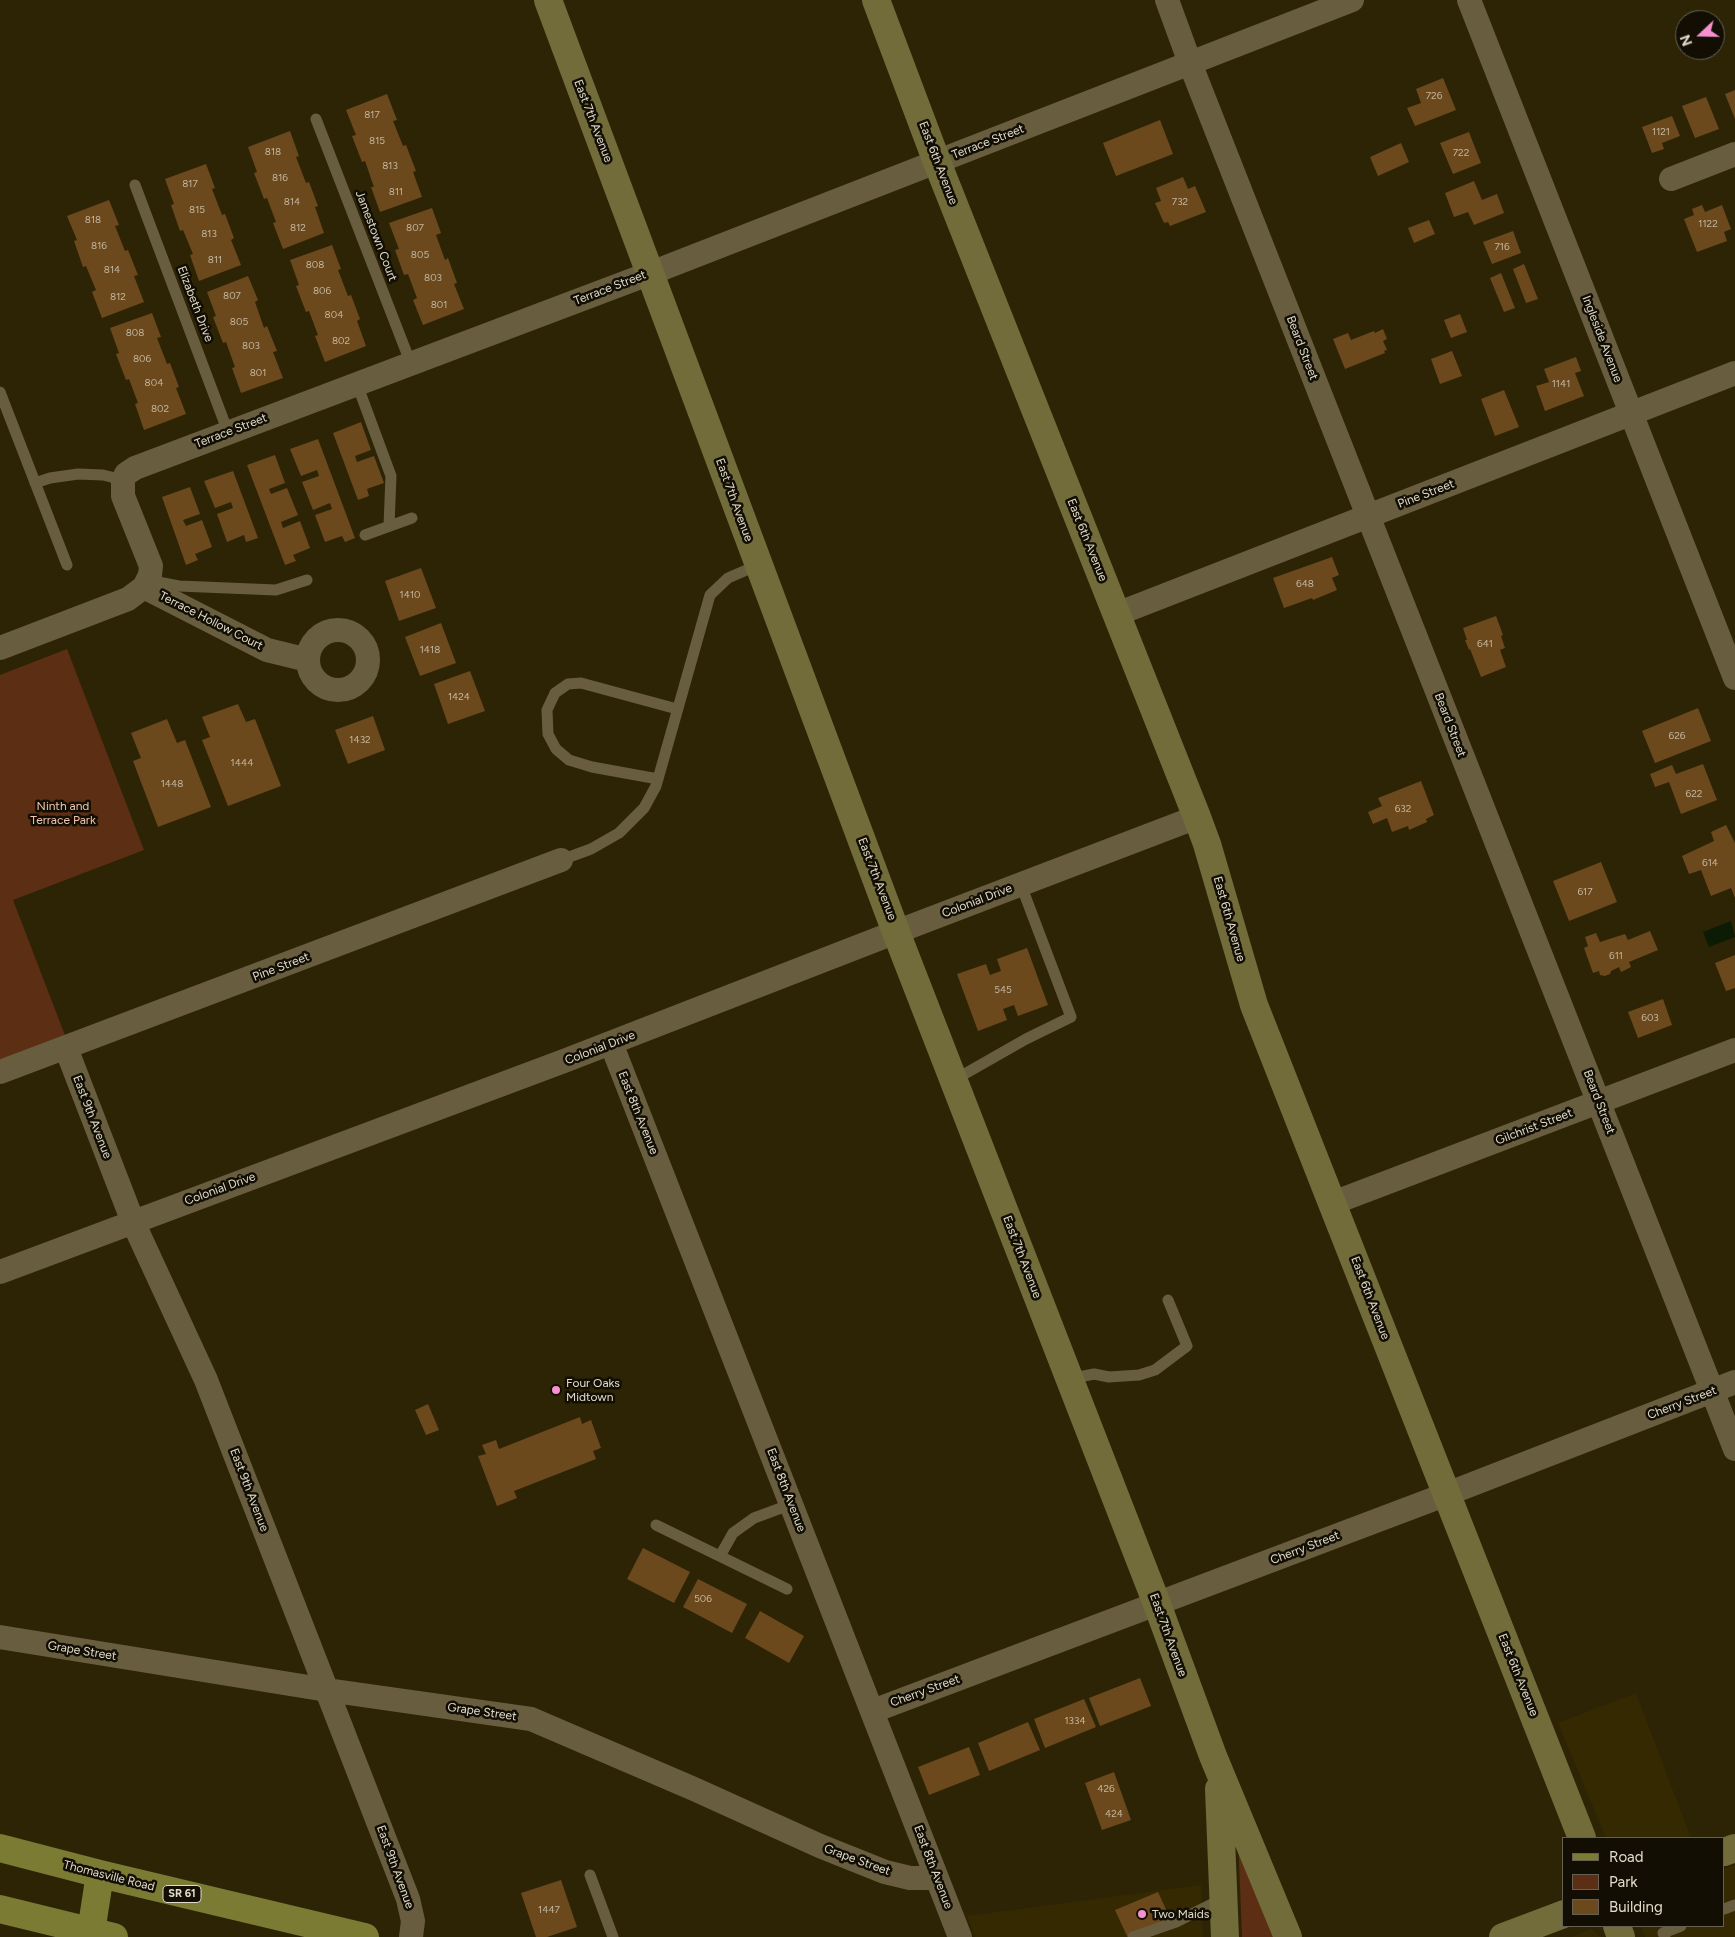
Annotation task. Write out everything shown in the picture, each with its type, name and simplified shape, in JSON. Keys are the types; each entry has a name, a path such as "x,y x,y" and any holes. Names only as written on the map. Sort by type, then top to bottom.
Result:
{"main road":[{"name":"Thomasville Road","path":"0,1848 100,1874 365,1937"},
{"path":"0,1909 102,1934 100,1874"}],"street":[{"name":"East 7th Avenue","path":"548,0 896,932 1157,1604 1213,1756 1288,1937"},
{"name":"East 6th Avenue","path":"876,0 937,162 1207,844 1254,1005 1582,1837"},
{"name":"Beard Street","path":"1167,0 1190,63 1735,1449"},
{"name":"Terrace Street","path":"123,480 126,474 135,468 651,273 1352,0"},
{"name":"Ingleside Avenue","path":"1469,0 1735,678"},
{"path":"1671,179 1735,154"},
{"name":"Pine Street","path":"1117,614 1735,374"},
{"path":"0,648 128,599 146,583 150,575 151,566 123,496 123,480"},
{"name":"Terrace Hollow Court","path":"146,583 267,650 308,660"},
{"name":"Colonial Drive","path":"0,1272 611,1043 1197,818"},
{"name":"Pine Street","path":"0,1072 561,860"},
{"name":"East 8th Avenue","path":"611,1043 873,1710 960,1937"},
{"name":"East 9th Avenue","path":"66,1048 132,1222 206,1380 408,1898 413,1921 411,1937"},
{"name":"Gilchrist Street","path":"1333,1203 1735,1050"},
{"name":"Cherry Street","path":"873,1710 1447,1494 1735,1382"},
{"name":"Grape Street","path":"0,1637 327,1690 532,1719 820,1846 885,1872 910,1878 937,1878"},
{"name":"East 7th Avenue","path":"1213,1756 1220,1794 1225,1937"},
{"path":"1519,1934 1562,1915"}],"lane":[{"name":"Jamestown Court","path":"316,119 410,364"},
{"name":"Elizabeth Drive","path":"135,185 228,432"},
{"path":"357,384 391,476 389,526"},
{"path":"0,392 67,565"},
{"path":"35,483 50,478 78,474 103,475 123,480"},
{"path":"365,534 412,518"},
{"path":"561,860 591,849 619,833 644,808 658,779 710,595 728,578 758,565"},
{"path":"146,583 276,590 307,580"},
{"path":"658,779 592,767 569,760 556,749 548,734 547,710 555,693 568,684 581,683 677,710"},
{"path":"954,1080 1026,1039 1071,1017 1020,885"},
{"path":"1069,1379 1094,1374 1110,1377 1139,1375 1155,1370 1186,1346 1168,1300"},
{"path":"720,1556 733,1533 754,1518 792,1504"},
{"path":"656,1525 787,1589"},
{"path":"590,1875 613,1937"},
{"path":"1133,1937 1147,1935 1224,1898"},
{"path":"1665,1937 1663,1933 1678,1927"}],"shaded area":[{"path":"1731,921 1735,937 1709,947 1703,932"},
{"path":"1636,1693 1691,1837 1606,1837 1558,1723"},
{"path":"1735,1865 1735,1937 1645,1937 1641,1927 1725,1927 1725,1869"},
{"path":"1201,1885 1203,1937 975,1937 967,1916"},
{"path":"1591,1929 1601,1937 1571,1937"}],"green space":[{"name":"Ninth and Terrace Park","path":"67,649 144,850 13,900 66,1038 0,1063 0,675"},
{"path":"1238,1838 1277,1937 1242,1937"}],"building":[{"path":"1443,78 1456,110 1415,126 1407,108 1421,103 1416,89"},
{"path":"1735,90 1735,119 1725,94"},
{"path":"387,94 397,120 393,121 403,146 406,145 416,171 413,172 422,197 380,212 371,187 374,187 365,161 362,162 352,136 356,135 346,110"},
{"path":"1706,97 1719,129 1695,138 1682,106"},
{"path":"1672,116 1680,136 1662,143 1664,149 1652,153 1642,127"},
{"path":"1160,120 1173,154 1116,176 1103,143"},
{"path":"290,131 299,156 296,157 306,183 309,182 318,206 315,207 324,233 283,249 273,223 276,222 267,198 264,199 254,173 257,172 248,147"},
{"path":"1469,132 1481,163 1453,174 1440,143"},
{"path":"1401,143 1409,162 1378,176 1370,157"},
{"path":"206,164 215,188 212,189 222,215 225,214 234,238 231,240 241,265 199,281 190,255 193,254 183,230 180,231 171,205 174,204 165,179"},
{"path":"1183,177 1188,189 1195,186 1206,212 1170,226 1168,222 1164,223 1155,203 1161,201 1156,188"},
{"path":"1474,181 1482,200 1497,194 1504,213 1474,225 1468,212 1454,217 1445,193"},
{"path":"109,200 119,225 115,226 125,251 128,250 138,275 134,276 144,302 102,318 92,292 96,290 86,266 83,267 74,241 77,240 67,216"},
{"path":"1702,205 1705,212 1722,205 1731,229 1724,232 1727,241 1697,252 1684,219 1694,215 1692,209"},
{"path":"432,208 441,233 436,235 445,260 448,258 457,283 454,284 464,309 423,325 413,300 417,298 408,274 404,275 395,250 399,249 389,223"},
{"path":"1429,220 1435,234 1414,243 1408,228"},
{"path":"1513,231 1521,253 1492,264 1483,242"},
{"path":"332,245 341,269 338,270 348,296 351,295 360,319 357,321 366,346 325,362 315,336 318,335 309,311 306,312 296,286 299,285 290,260"},
{"path":"1524,264 1538,299 1526,303 1513,269"},
{"path":"1501,273 1515,308 1504,312 1490,278"},
{"path":"248,276 258,300 255,302 264,328 267,326 277,351 273,352 283,378 241,393 232,368 235,367 226,342 223,343 213,317 216,316 207,292"},
{"path":"152,313 161,337 157,338 167,364 170,363 179,387 176,388 186,414 144,430 135,404 138,403 129,379 126,380 116,354 119,353 110,328"},
{"path":"1460,314 1467,332 1451,338 1444,320"},
{"path":"1383,329 1387,339 1383,341 1387,350 1384,351 1385,353 1345,369 1333,339 1348,333 1351,340"},
{"path":"1452,351 1462,376 1440,384 1431,359"},
{"path":"1576,357 1581,371 1575,373 1584,396 1545,411 1536,386 1549,382 1544,369"},
{"path":"1504,390 1519,427 1495,436 1481,399"},
{"path":"361,422 371,450 355,456 357,462 374,456 384,483 367,489 369,496 358,500 333,433"},
{"path":"318,439 355,538 345,542 342,536 325,542 315,515 332,509 330,503 313,510 302,482 319,476 317,470 301,476 290,449"},
{"path":"275,455 285,483 269,489 271,494 287,488 298,515 281,522 283,528 300,521 310,548 293,555 296,561 285,565 247,465"},
{"path":"233,471 258,538 246,542 244,535 227,542 217,514 233,508 231,502 215,508 204,481"},
{"path":"190,487 200,514 183,520 186,526 202,520 212,547 195,554 198,560 186,565 162,497"},
{"path":"1332,557 1339,575 1332,578 1337,590 1313,600 1312,598 1284,608 1273,578"},
{"path":"421,568 436,608 399,621 385,581"},
{"path":"1496,616 1503,635 1501,636 1505,648 1500,650 1506,667 1481,677 1465,640 1467,640 1463,628"},
{"path":"441,623 456,663 420,676 405,637"},
{"path":"470,671 485,711 448,724 434,684"},
{"path":"238,704 246,722 255,719 281,786 228,806 202,740 210,737 202,717"},
{"path":"1698,708 1711,741 1655,763 1642,731"},
{"path":"373,716 385,750 348,764 335,730"},
{"path":"167,719 177,743 185,740 211,807 158,827 133,761 141,758 131,733"},
{"path":"1703,764 1717,800 1681,814 1669,782 1655,787 1650,774 1672,765 1676,774"},
{"path":"1421,781 1434,815 1426,819 1427,822 1409,830 1408,826 1392,832 1387,818 1373,824 1368,812 1382,806 1378,798"},
{"path":"1726,825 1735,843 1735,898 1731,888 1711,896 1701,870 1689,874 1682,856 1714,841 1711,832"},
{"path":"1601,862 1617,902 1569,921 1553,881"},
{"path":"1650,931 1658,950 1629,962 1631,967 1621,972 1619,967 1605,976 1600,975 1599,971 1593,973 1584,948 1588,946 1585,937 1596,933 1600,942 1625,934 1628,940"},
{"path":"1027,948 1048,1005 1018,1016 1014,1005 1003,1009 1007,1020 978,1031 957,974 986,964 990,975 1001,971 997,959"},
{"path":"1735,955 1735,988 1726,991 1715,963"},
{"path":"1663,999 1672,1025 1638,1038 1628,1012"},
{"path":"428,1404 439,1430 426,1435 415,1410"},
{"path":"580,1417 582,1424 591,1420 601,1448 593,1451 596,1459 514,1491 517,1498 497,1506 478,1456 486,1454 482,1445 496,1440 499,1449"},
{"path":"643,1548 690,1572 674,1603 627,1579"},
{"path":"698,1579 747,1604 732,1633 683,1607"},
{"path":"760,1611 804,1636 789,1663 745,1638"},
{"path":"1140,1678 1151,1706 1100,1726 1089,1698"},
{"path":"1084,1699 1096,1727 1045,1748 1034,1719"},
{"path":"1028,1722 1040,1750 989,1771 978,1743"},
{"path":"969,1747 980,1775 929,1795 918,1767"},
{"path":"1114,1772 1131,1820 1102,1830 1085,1783"},
{"path":"561,1880 577,1927 547,1937 536,1937 521,1893"},
{"name":"Two Maids","path":"1158,1892 1170,1918 1127,1936 1115,1910"}],"place":[{"name":"Four Oaks Midtown","path":"556,1390"},
{"name":"Two Maids","path":"1142,1914"}]}
